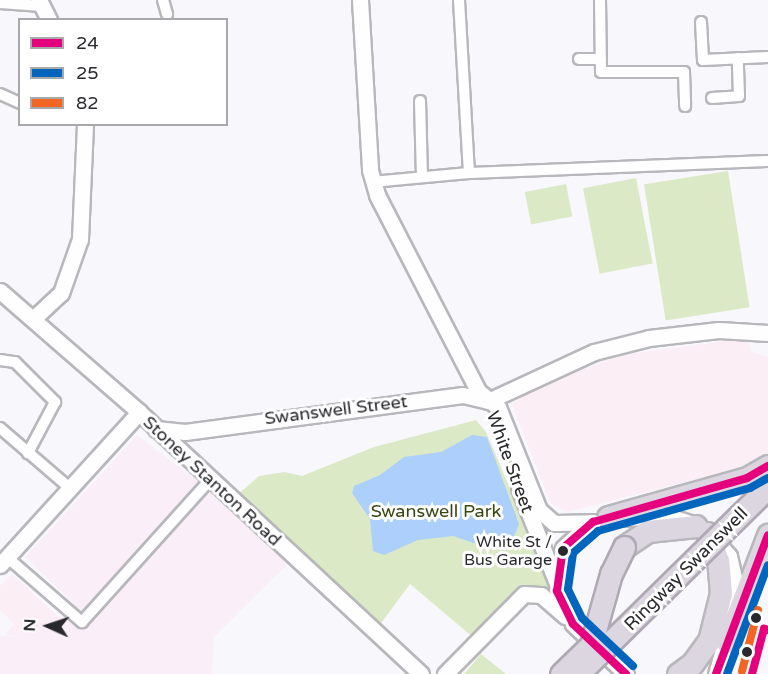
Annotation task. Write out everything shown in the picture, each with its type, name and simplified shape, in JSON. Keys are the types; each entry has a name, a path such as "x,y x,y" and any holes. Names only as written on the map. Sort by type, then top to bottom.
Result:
{"highway":[{"path":"601,519 718,486 768,466"},
{"name":"Ringway Swanswell","path":"578,674 768,487"},
{"name":"Ringway Swanswell","path":"599,674 768,502"},
{"path":"561,674 591,645 611,574 624,547 648,531 702,530 721,584 718,642"},
{"path":"678,674 718,642 742,614 766,539"}],"main road":[{"path":"360,0 375,189 470,377 488,400 594,352 649,338 719,330 768,333"},
{"path":"33,319 61,293 80,239 85,126"},
{"name":"Stoney Stanton Road","path":"0,291 139,412 209,481 421,674"},
{"name":"Swanswell Street","path":"156,429 185,432 372,404 463,395 488,400"},
{"name":"White Street","path":"488,400 501,414 539,510 554,523 601,519"},
{"name":"White Street","path":"488,400 556,591 573,624 626,674"},
{"path":"4,562 72,490 139,412"},
{"path":"179,450 176,438 185,432"},
{"path":"556,591 563,548 601,519 668,516 702,530"},
{"path":"445,674 524,594 541,595 573,624"},
{"path":"716,674 718,642"}],"street":[{"path":"163,0 167,14"},
{"path":"459,0 464,154 469,172"},
{"path":"600,0 601,72 684,72 685,106"},
{"path":"0,3 44,9"},
{"path":"701,22 703,60 768,57"},
{"path":"579,59 601,58"},
{"path":"712,98 739,96 738,58"},
{"path":"0,94 18,102"},
{"path":"420,101 422,176"},
{"path":"375,189 422,176 469,172 768,161"},
{"path":"0,360 15,362 55,402 28,453"},
{"path":"0,428 72,490"},
{"path":"4,562 82,622 209,481"}],"shaded area":[{"path":"747,338 752,352 768,357 768,456 760,463 567,512 551,504 512,404 535,388 621,355"},
{"path":"137,435 197,480 288,564 214,637 212,674 0,674 0,636 22,637 43,628 60,630 79,609 25,557"},
{"path":"12,574 68,623 60,630 43,628 22,637 5,635 14,624 0,610 0,586"}],"green space":[{"path":"728,171 750,307 666,321 644,184"},
{"path":"636,178 653,263 600,274 583,188"},
{"path":"566,184 572,216 531,224 525,192"},
{"name":"Swanswell Park","path":"476,420 486,432 554,592 538,591 475,639 410,584 376,630 235,497 259,476 284,472 302,476 374,447"},
{"path":"481,654 506,674 464,674"}],"water":[{"path":"472,435 487,437 519,524 513,539 488,548 453,536 418,540 384,555 373,551 370,519 352,493 354,486 380,475 404,457 441,452"}],"transit line":[{"name":"24","path":"626,674 573,624 557,591 563,548 593,522 747,478 768,466"},
{"name":"25","path":"633,666 582,618 568,589 573,553 598,531 750,488 768,478"},
{"name":"24","path":"716,674 768,535"},
{"name":"25","path":"727,674 768,565"},
{"name":"82","path":"742,671 758,610"},
{"name":"24","path":"752,674 764,629 768,630"}],"place":[{"name":"White St / Bus Garage","path":"563,551"}]}
